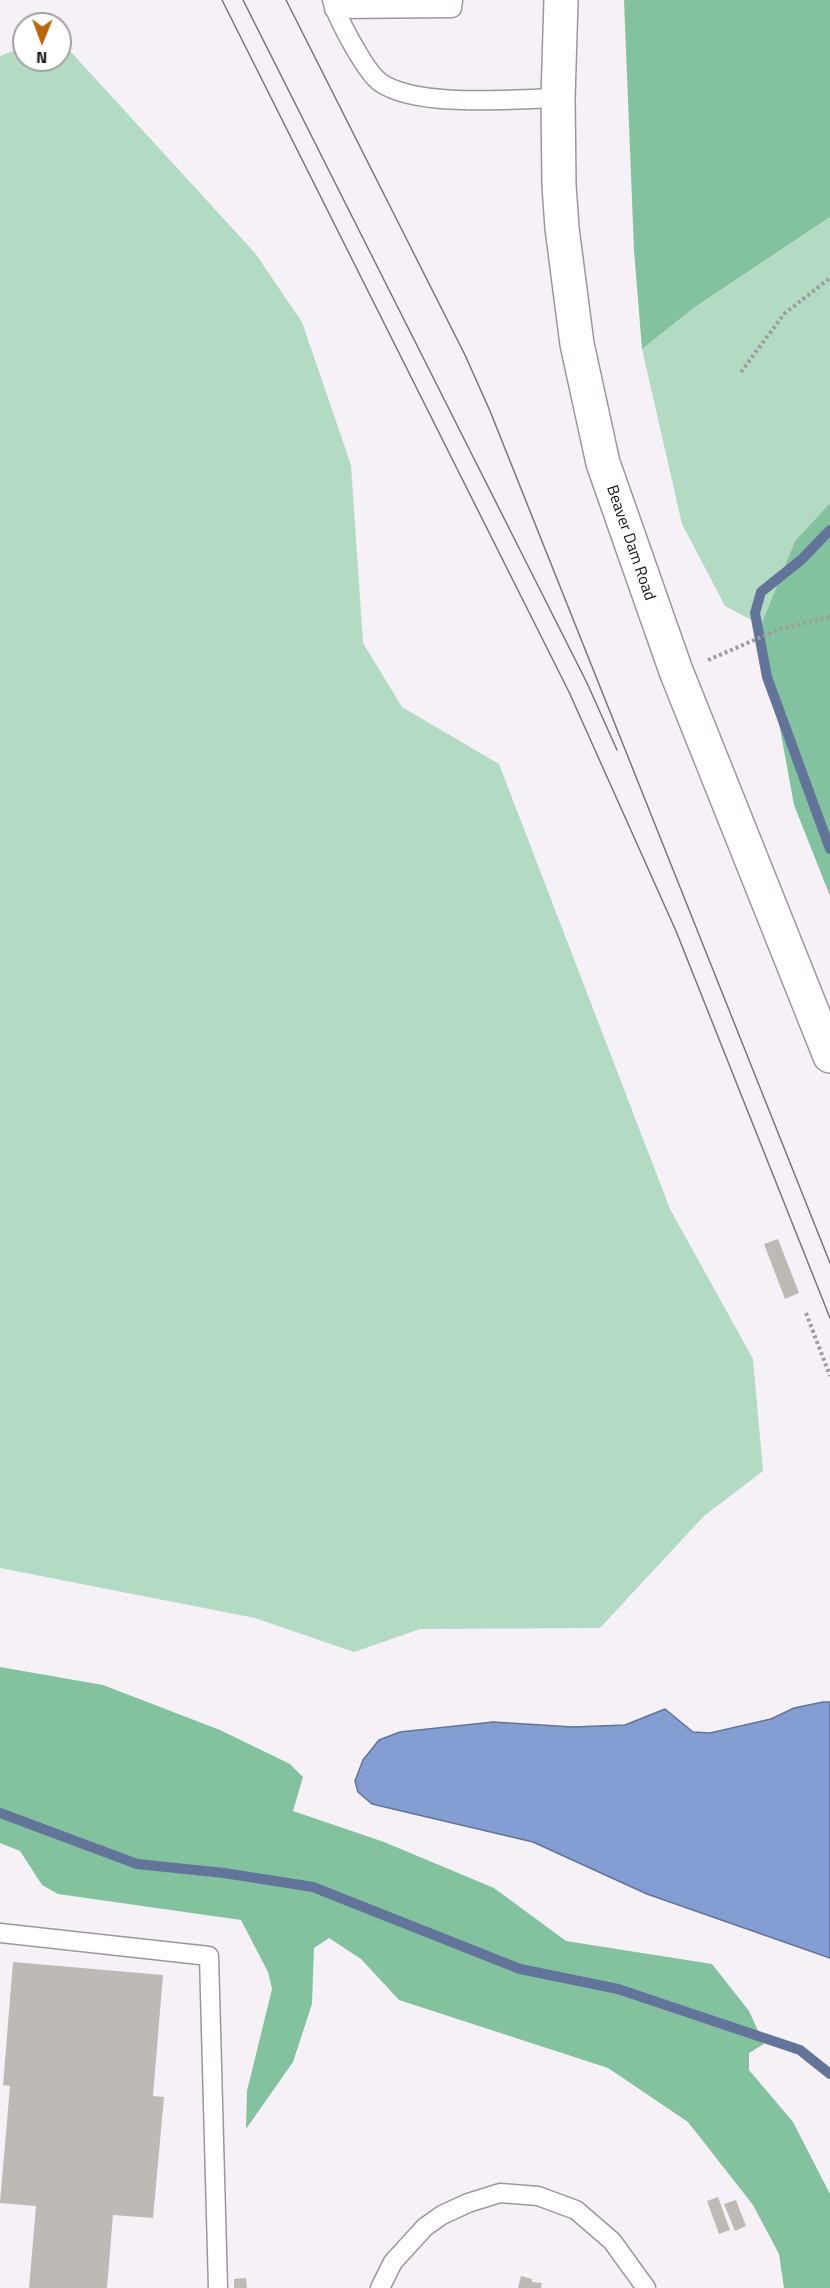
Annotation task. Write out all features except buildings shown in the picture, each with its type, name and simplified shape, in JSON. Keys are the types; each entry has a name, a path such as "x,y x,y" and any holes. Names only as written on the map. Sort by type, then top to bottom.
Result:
{"main road":[{"name":"Beaver Dam Road","path":"561,0 558,98 559,184 568,284 576,344 603,463 676,671 830,1056"}],"lane":[{"path":"453,0 452,8 333,4 360,56 379,82 404,94 436,99 558,98"},
{"path":"0,1933 209,1956 218,2288"},
{"path":"380,2288 393,2262 425,2227 442,2215 468,2203 500,2193 538,2196 576,2210 612,2241 646,2288"}],"path":[{"path":"741,372 784,314 830,278"},
{"path":"725,653 780,629 830,617"},
{"path":"806,1313 830,1376"}],"green space":[{"path":"624,0 830,0 830,217 695,307 642,349 634,250"},
{"path":"12,52 12,72 72,72 72,53 255,253 302,322 351,465 363,643 402,707 499,764 670,1209 753,1359 763,1471 704,1516 600,1628 420,1629 354,1652 255,1618 0,1568 0,56"},
{"path":"830,217 830,503 795,541 761,625 725,606 682,524 642,349 695,307"},
{"path":"830,503 830,896 794,805 761,625 795,541"},
{"path":"0,1667 103,1685 220,1730 290,1764 303,1777 293,1811 384,1842 494,1888 566,1941 712,1964 749,2011 764,2044 749,2053 749,2070 793,2122 830,2194 830,2288 784,2288 779,2254 753,2205 688,2122 608,2068 399,2000 361,1959 329,1938 314,1948 312,2004 293,2062 246,2129 247,2091 272,1989 268,1972 241,1920 58,1894 42,1885 20,1851 0,1843"}],"water":[{"path":"830,1702 830,1958 647,1894 533,1842 372,1804 358,1792 355,1781 363,1760 379,1740 400,1732 493,1722 573,1727 625,1725 665,1709 693,1732 710,1733 771,1719 794,1708"}],"waterway":[{"path":"830,530 801,560 761,592 755,613 767,677 830,849"},
{"path":"0,1813 137,1864 224,1873 313,1887 520,1969 618,1989 800,2050 830,2074"}],"tram line":[{"path":"222,0 569,692 676,931 830,1318"},
{"path":"243,0 587,683 617,750"},
{"path":"286,0 465,355 490,411 830,1263"}]}
